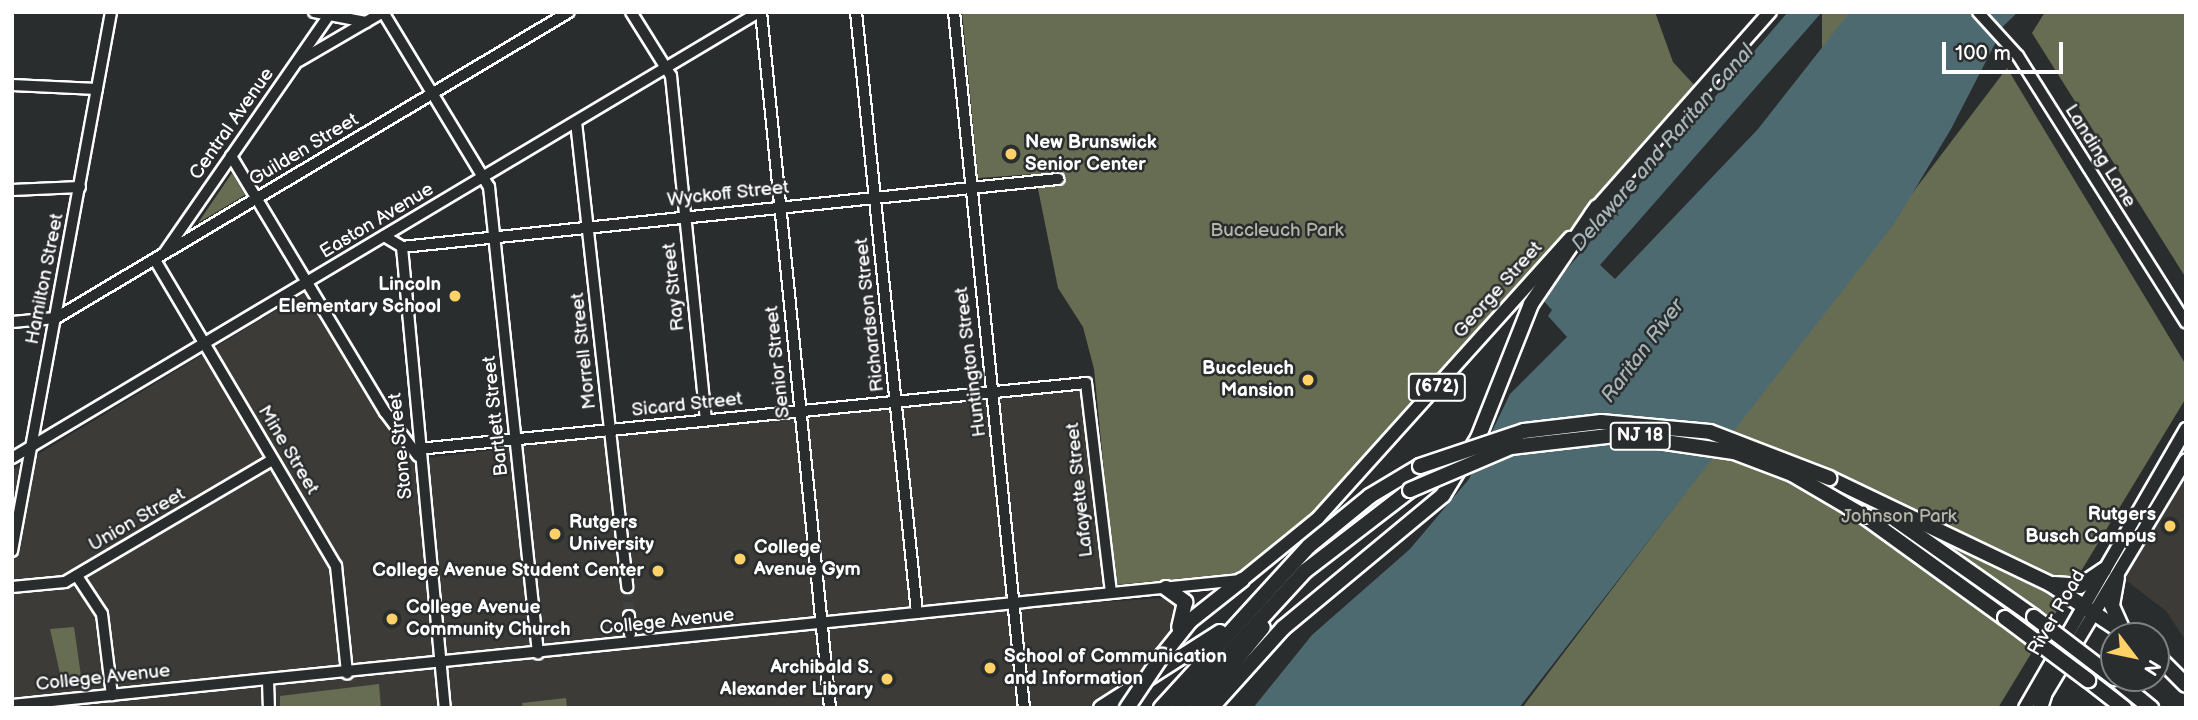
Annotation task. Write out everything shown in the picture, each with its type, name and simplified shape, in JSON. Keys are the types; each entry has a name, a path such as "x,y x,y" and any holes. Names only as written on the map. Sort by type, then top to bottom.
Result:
{"highway":[{"path":"1211,708 1283,628 1425,511 1462,469 1531,304 1597,207"},
{"name":"NJ 18","path":"1161,708 1251,607 1342,516 1420,466 1524,430 1601,422 1710,432 1829,478 1880,506"},
{"name":"NJ 18","path":"1179,708 1269,607 1343,537 1410,490 1511,447 1617,435 1734,452 1792,474 1864,516 2124,708"},
{"path":"1880,506 2050,584 2110,622"},
{"path":"1880,506 2100,667"},
{"path":"1197,708 1343,537"},
{"path":"2050,584 2080,586 2104,570"},
{"path":"2118,577 2112,606 2121,622"},
{"path":"1127,708 1176,635 1242,580"},
{"path":"1166,588 1185,603 1176,635"},
{"path":"1101,708 1251,607"},
{"path":"1220,708 1283,628"},
{"path":"2170,669 2186,685"},
{"path":"2088,680 2116,708"},
{"path":"2132,692 2151,708"}],"main road":[{"name":"George Street","path":"1242,580 1318,518 1770,12"},
{"name":"River Road","path":"2040,704 2091,609 2104,570 2186,429"},
{"name":"River Road","path":"2025,708 2091,609 2118,577 2186,460"}],"street":[{"name":"Hamilton Street","path":"12,551 111,12"},
{"path":"314,12 366,22"},
{"path":"295,63 383,12 484,178"},
{"name":"Guilden Street","path":"56,318 569,12"},
{"path":"631,12 666,68"},
{"name":"Easton Avenue","path":"12,458 760,12"},
{"name":"Senior Street","path":"760,12 830,708"},
{"name":"Richardson Street","path":"856,12 917,613"},
{"name":"Huntington Street","path":"954,12 1024,708"},
{"name":"Landing Lane","path":"1978,12 1999,33 2186,323"},
{"name":"Central Avenue","path":"158,258 330,13"},
{"name":"Ray Street","path":"666,68 706,420"},
{"path":"12,85 97,89"},
{"name":"Morrell Street","path":"576,122 626,582"},
{"path":"231,156 418,453"},
{"name":"Bartlett Street","path":"484,178 495,236 538,653"},
{"name":"Wyckoff Street","path":"402,247 1058,179"},
{"path":"12,190 80,187"},
{"path":"384,236 402,247"},
{"name":"Stone Street","path":"402,247 418,453 445,708"},
{"name":"Mine Street","path":"158,258 272,460 336,566 347,673"},
{"path":"12,322 56,318"},
{"name":"Sicard Street","path":"418,453 706,420 1086,383"},
{"name":"Lafayette Street","path":"1086,383 1111,593"},
{"name":"Union Street","path":"12,587 77,576 272,460"},
{"path":"77,576 102,614 112,695"},
{"name":"College Avenue","path":"12,705 1242,580"},
{"path":"629,616 630,634"},
{"path":"268,681 269,708"}],"shaded area":[{"name":"Rutgers University","path":"305,293 410,460 1082,379 1105,602 1178,597 1182,606 1174,630 1110,708 12,708 12,470"},
{"name":"Rutgers Busch Campus","path":"2186,474 2186,641 2166,611 2123,578"}],"green space":[{"name":"Buccleuch Park","path":"962,12 1655,12 1673,62 1697,88 1312,518 1239,573 1115,585 1094,369 1083,327 1058,288 1035,174 978,178"},
{"path":"1822,12 1851,12 1851,349 1822,349"},
{"path":"2045,12 2186,12 2186,278 2032,33"},
{"name":"Johnson Park","path":"2007,68 2186,365 2186,398 1998,708 1522,708"},
{"path":"232,173 245,195 198,223"},
{"path":"74,627 81,676 61,678 50,629"},
{"path":"379,684 381,708 280,708 280,696"},
{"path":"566,698 567,708 523,708 522,703"}],"water":[{"name":"Raritan River","path":"1788,12 1822,12 1600,265 1615,279 1758,129 1850,12 2018,12 1994,35 1997,40 1951,129 1894,224 1519,708 1253,708 1312,635 1410,549 1469,479 1510,394 1567,337 1548,316 1552,310 1542,299"}],"tunnel":[{"path":"627,587 629,616"}],"place":[{"name":"New Brunswick Senior Center","path":"1011,154"},
{"name":"Lincoln Elementary School","path":"455,296"},
{"name":"Buccleuch Mansion","path":"1308,380"},
{"name":"Rutgers Busch Campus","path":"2170,526"},
{"name":"Rutgers University","path":"555,534"},
{"name":"College Avenue Gym","path":"740,559"},
{"name":"College Avenue Student Center","path":"658,571"},
{"name":"College Avenue Community Church","path":"392,619"},
{"name":"School of Communication and Information","path":"990,668"},
{"name":"Archibald S. Alexander Library","path":"887,679"}],"water label":[{"name":"Delaware and Raritan Canal","path":"1663,148"}]}
